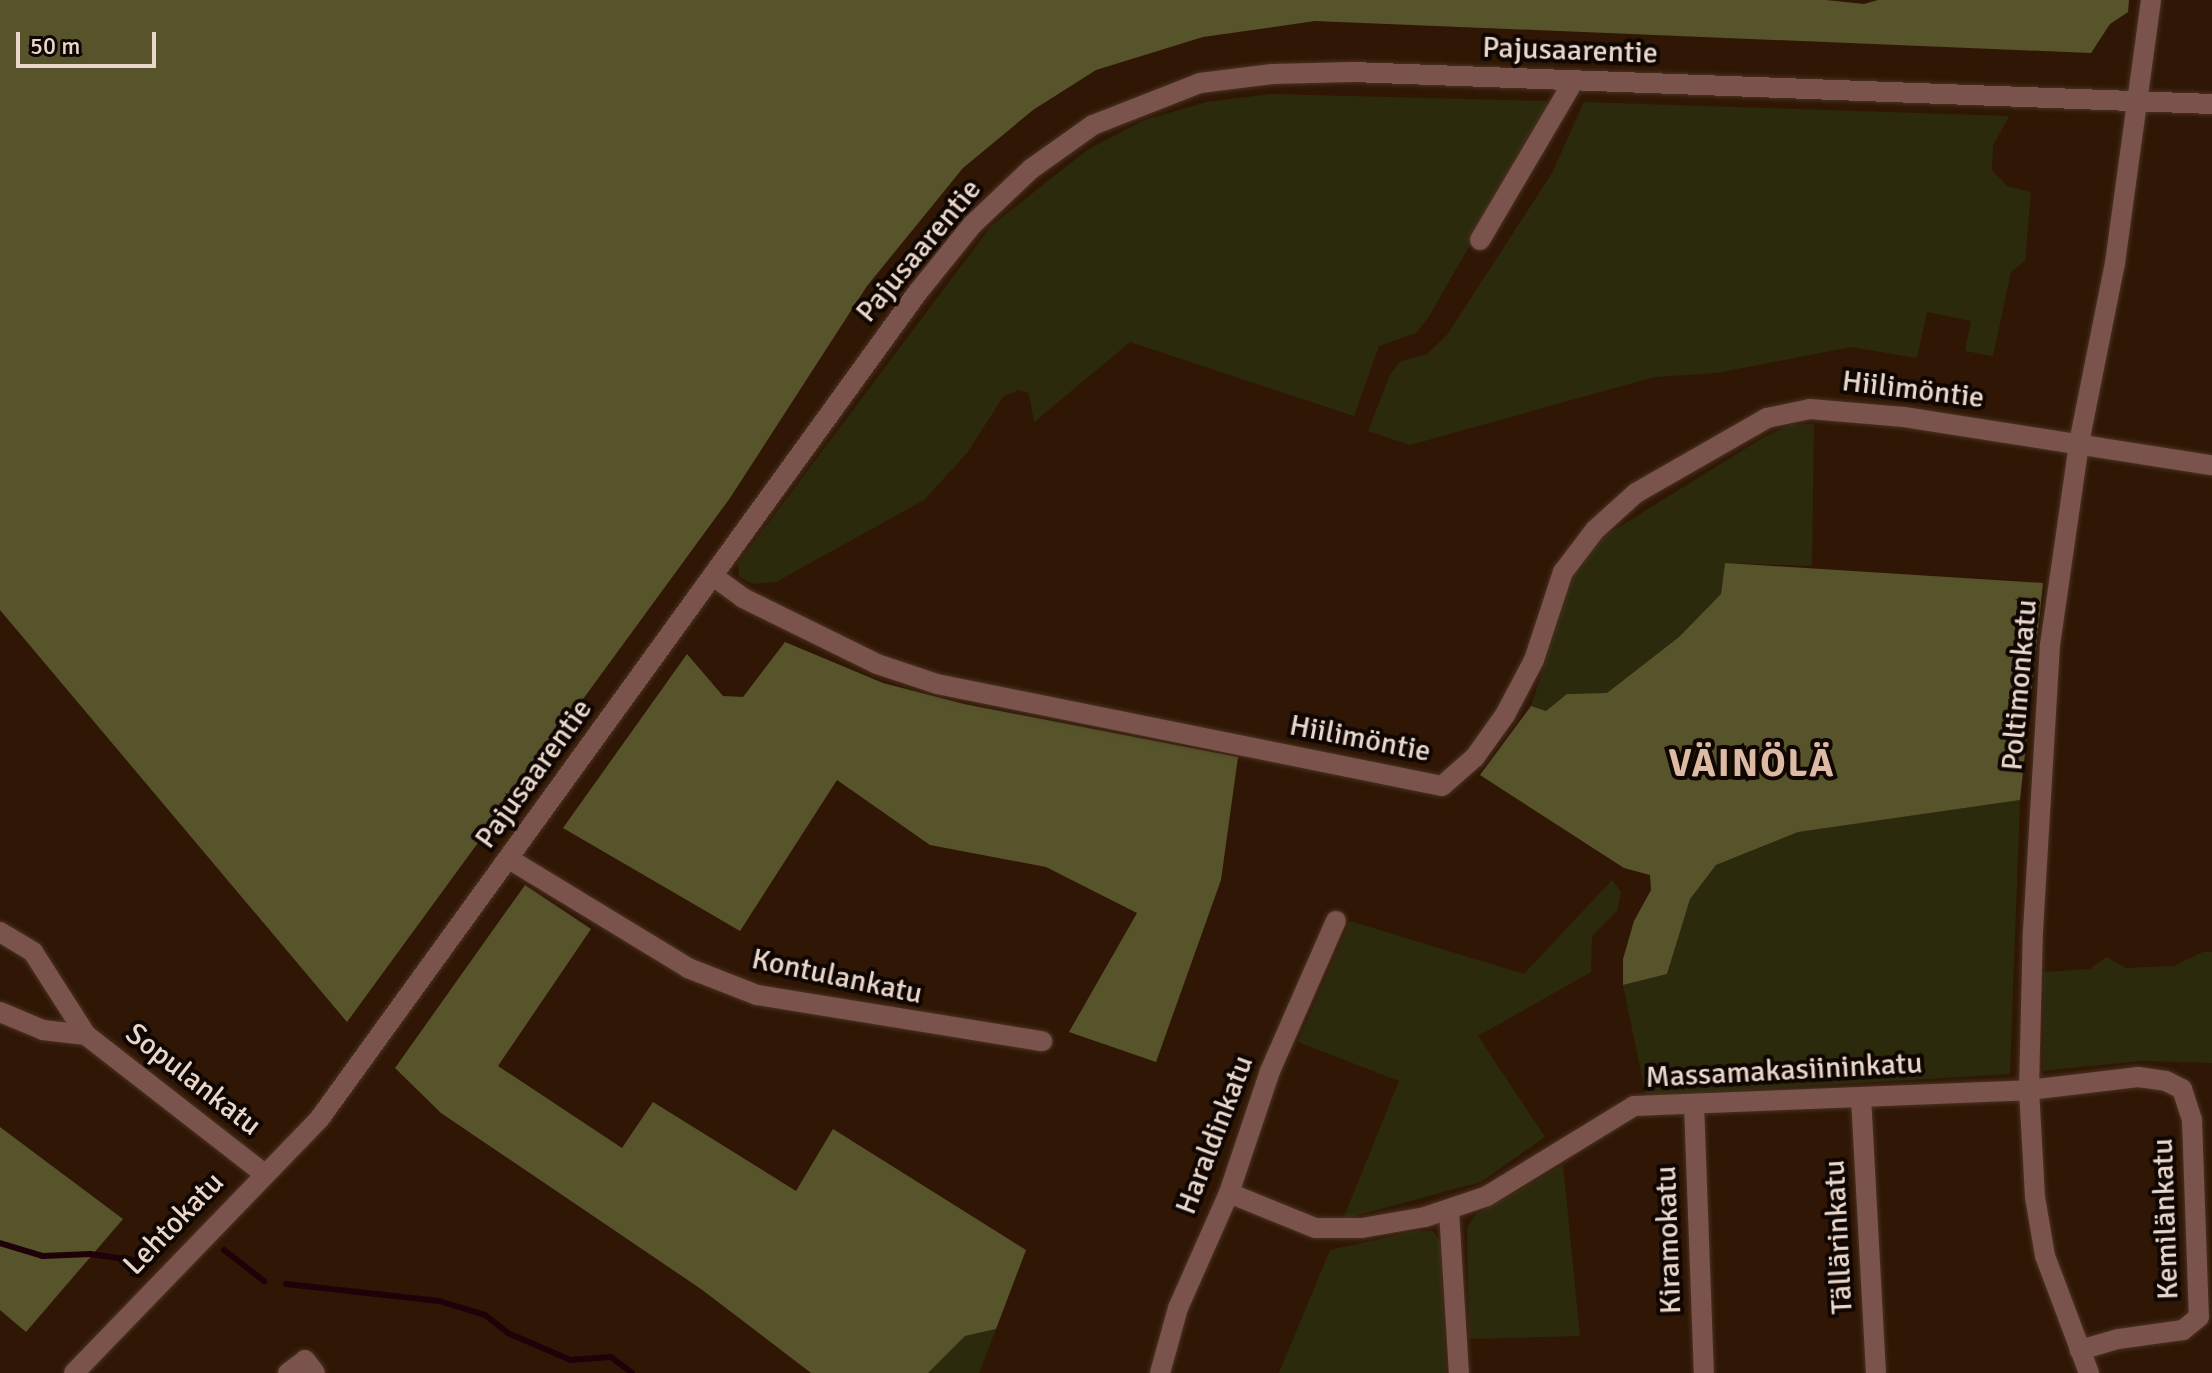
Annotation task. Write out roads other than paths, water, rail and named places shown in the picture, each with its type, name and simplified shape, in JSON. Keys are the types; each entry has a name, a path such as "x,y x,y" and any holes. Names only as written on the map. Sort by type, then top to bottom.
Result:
{"street":[{"name":"Poltimonkatu","path":"2089,1373 2039,1230 2029,1090 2050,645 2079,443 2115,263 2151,0"},
{"name":"Pajusaarentie","path":"320,1118 972,225 1031,169 1093,125 1200,83 1272,74 2212,104"},
{"path":"1480,240 1573,82"},
{"name":"Hiilimöntie","path":"713,576 743,598 877,664 937,684 1442,786 1475,757 1505,715 1534,660 1563,572 1595,530 1636,493 1767,418 1794,410 1833,410 2079,443"},
{"path":"2079,443 2212,465"},
{"name":"Kontulankatu","path":"509,859 688,968 757,995 1042,1041"},
{"name":"Haraldinkatu","path":"1160,1373 1182,1298 1229,1193 1270,1071 1336,921"},
{"name":"Sopulankatu","path":"0,932 33,952 86,1035 263,1173"},
{"name":"Sopulankatu","path":"0,1012 43,1030 86,1035"},
{"name":"Massamakasiininkatu","path":"1229,1193 1324,1229 1449,1211 1487,1196 1634,1106 2029,1090 2138,1077 2166,1081 2182,1089"},
{"name":"Kemilänkatu","path":"2080,1350 2183,1330 2199,1317 2194,1137 2182,1089"},
{"name":"Tällärinkatu","path":"1861,1097 1876,1373"},
{"name":"Kiramokatu","path":"1694,1104 1704,1373"},
{"name":"Lehtokatu","path":"74,1373 263,1173 320,1118"},
{"path":"1449,1211 1459,1373"},
{"path":"288,1373 310,1366"}],"waterway":[{"path":"0,1243 43,1256 90,1254 140,1261 188,1218"},
{"path":"224,1250 264,1281"},
{"path":"286,1284 439,1301 485,1315 508,1333 570,1360 611,1357 632,1373"}],"district":[{"name":"VÄINÖLÄ","path":"1752,764"}]}
